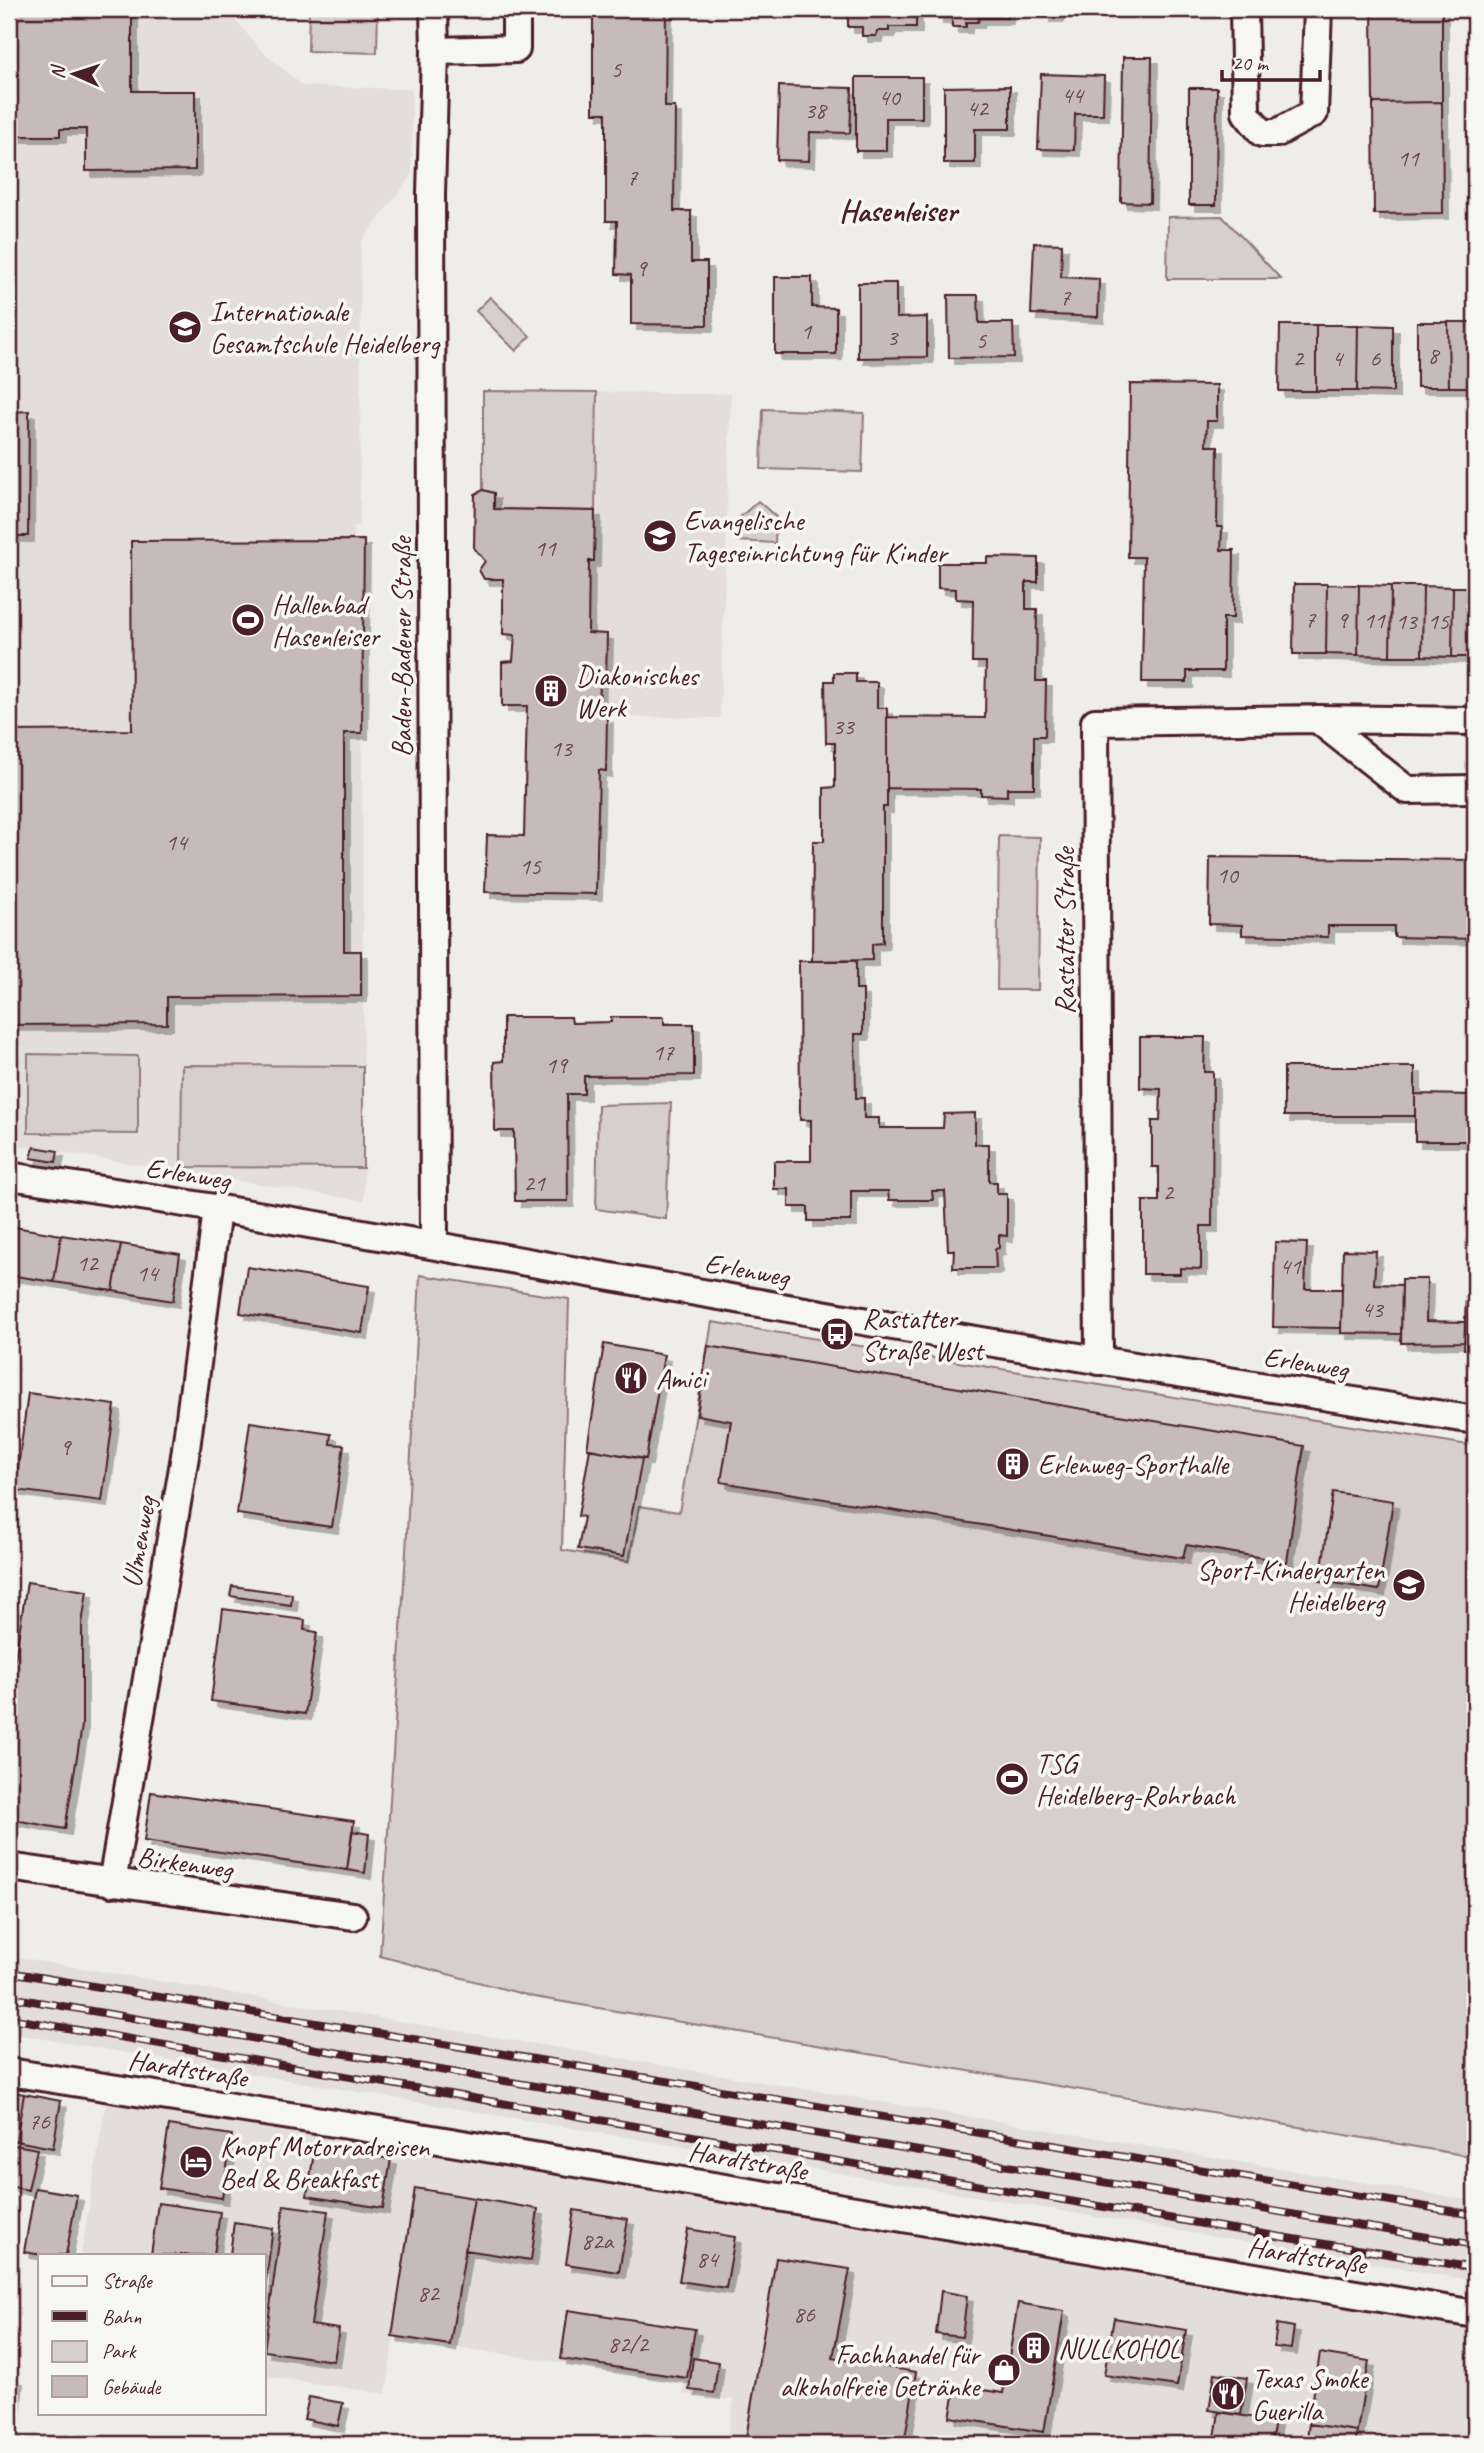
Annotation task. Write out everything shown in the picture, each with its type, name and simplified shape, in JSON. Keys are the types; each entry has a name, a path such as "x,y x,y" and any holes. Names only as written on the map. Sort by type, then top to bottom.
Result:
{"street":[{"name":"Baden-Badener Straße","path":"434,9 431,194 435,1244"},
{"path":"435,51 516,49 516,9"},
{"path":"1244,9 1246,113 1262,133 1277,133 1314,113 1318,9"},
{"path":"1317,719 1407,790 1475,789"},
{"name":"Rastatter Straße","path":"1098,1361 1095,722 1317,719 1475,721"},
{"name":"Erlenweg","path":"9,1176 435,1244 1098,1361 1475,1420"},
{"name":"Ulmenweg","path":"112,1883 185,1457 217,1210"},
{"name":"Birkenweg","path":"9,1867 352,1916"},
{"name":"Hardtstraße","path":"9,2072 366,2128 1475,2314"}],"shaded area":[{"path":"9,9 226,9 261,50 303,86 412,89 412,175 361,242 360,525 354,526 354,539 364,540 364,1201 9,1144"},
{"name":"Evangelische Tageseinrichtung für Kinder","path":"597,392 731,394 720,718 599,717 600,676 606,676 607,634 588,633 589,561 594,561"},
{"path":"9,1956 1475,2201 1475,2281 9,2033"},
{"path":"106,2101 1475,2328 1475,2444 726,2444 734,2400 683,2394 684,2381 394,2338 386,2394 266,2376 266,2254 81,2254"}],"green space":[{"path":"309,9 378,9 377,53 308,51"},
{"path":"1222,216 1281,279 1167,279 1168,217"},
{"path":"490,297 530,336 516,351 476,311"},
{"path":"483,391 597,392 595,511 494,509 494,493 483,490"},
{"path":"763,409 864,413 862,472 761,469"},
{"path":"758,501 776,517 775,543 737,541 738,519"},
{"path":"999,836 1040,837 1038,990 997,990"},
{"path":"28,1054 138,1056 138,1134 28,1133"},
{"path":"182,1065 363,1066 363,1168 181,1167"},
{"path":"671,1103 666,1219 596,1209 598,1105"},
{"name":"TSG Heidelberg-Rohrbach","path":"420,1275 569,1299 562,1550 629,1561 639,1506 679,1512 712,1322 1475,1446 1475,2157 534,1997 380,1956 406,1552"}],"building":[{"path":"9,9 132,9 132,91 195,91 195,170 86,171 86,129 60,129 60,136 9,136"},
{"path":"593,9 666,9 665,107 675,107 674,211 691,211 691,262 707,262 707,325 631,324 631,275 616,274 617,221 606,221 606,113 593,113"},
{"path":"848,9 916,9 916,27 889,27 889,31 877,31 876,36 862,36 862,27 848,27"},
{"path":"937,9 1007,9 1007,18 979,18 978,22 966,22 966,27 952,27 952,18 937,18"},
{"path":"1044,9 1070,11 1058,11 1058,16 1044,16"},
{"path":"1372,9 1442,9 1442,102 1373,103"},
{"path":"1123,57 1152,57 1150,203 1121,202"},
{"path":"1041,74 1104,76 1103,114 1075,114 1074,150 1038,149"},
{"path":"856,77 922,77 922,118 886,118 886,151 856,151"},
{"path":"779,86 852,88 850,133 810,132 809,161 777,160"},
{"path":"1010,86 1010,129 975,129 975,163 944,163 944,87"},
{"path":"1189,88 1217,88 1216,205 1189,205"},
{"path":"1442,102 1443,213 1374,214 1373,103"},
{"path":"1034,243 1062,244 1061,277 1099,279 1098,317 1031,314"},
{"path":"775,277 812,277 812,307 836,308 836,354 775,354"},
{"path":"858,283 896,283 896,318 927,317 927,357 858,358"},
{"path":"948,295 978,295 979,323 1013,323 1014,357 949,358"},
{"path":"1417,322 1448,322 1449,387 1417,387"},
{"path":"1448,322 1475,322 1475,387 1449,387"},
{"path":"1280,325 1316,325 1316,391 1279,391"},
{"path":"1316,325 1358,325 1357,391 1316,391"},
{"path":"1358,325 1393,326 1393,392 1357,391"},
{"path":"1130,384 1217,385 1217,421 1207,421 1206,446 1218,446 1217,527 1222,527 1221,550 1234,550 1233,618 1223,618 1223,671 1187,671 1187,682 1142,682 1144,557 1128,557"},
{"path":"29,411 28,536 9,536 9,412"},
{"name":"Diakonisches Werk","path":"483,490 494,493 494,509 595,511 594,561 589,561 588,633 607,634 606,677 600,676 599,717 607,717 606,771 599,770 596,894 485,892 487,835 524,836 527,706 502,706 502,662 513,661 515,635 503,634 503,579 484,579 479,570 485,561 474,548 475,494"},
{"path":"364,540 362,733 344,733 344,951 361,951 361,996 167,997 167,1024 9,1025 9,731 132,730 131,541"},
{"path":"987,557 1038,558 1038,582 1026,582 1026,609 1037,609 1036,681 1046,681 1045,736 1034,736 1034,788 1007,788 1007,796 981,795 981,789 887,788 887,717 985,718 986,662 972,662 973,600 956,599 956,589 938,588 938,563 987,563"},
{"path":"1294,584 1327,584 1326,654 1293,654"},
{"path":"1327,584 1359,585 1358,655 1326,654"},
{"path":"1359,585 1391,586 1390,656 1358,655"},
{"path":"1391,586 1423,586 1422,656 1390,656"},
{"path":"1423,586 1453,587 1452,657 1422,656"},
{"path":"1453,587 1475,587 1475,657 1452,657"},
{"path":"834,673 856,673 856,682 877,682 877,708 887,708 887,807 883,807 883,943 872,944 872,960 812,961 813,841 824,841 824,788 835,787 835,743 826,743 825,681 834,681"},
{"path":"1210,857 1475,860 1475,939 1394,937 1394,926 1328,926 1328,937 1242,935 1242,925 1209,924"},
{"path":"799,961 856,961 856,990 863,990 863,1034 855,1034 856,1098 864,1098 864,1118 879,1118 879,1128 943,1128 944,1114 975,1113 975,1144 989,1144 989,1182 997,1182 997,1194 1007,1194 1007,1236 999,1235 999,1248 995,1249 996,1268 953,1268 954,1250 948,1250 945,1191 932,1191 933,1200 889,1200 888,1191 851,1191 851,1221 808,1221 808,1207 789,1207 789,1189 774,1189 774,1161 811,1161 811,1120 800,1120"},
{"path":"503,1017 571,1017 572,1023 611,1022 611,1017 664,1017 664,1024 694,1024 694,1075 584,1076 584,1094 567,1094 568,1201 515,1201 514,1131 495,1131 494,1062 503,1061"},
{"path":"1140,1037 1205,1037 1204,1072 1213,1072 1212,1226 1201,1226 1201,1269 1180,1268 1180,1274 1143,1274 1143,1201 1159,1201 1159,1167 1152,1167 1152,1121 1160,1121 1161,1089 1140,1088"},
{"path":"1284,1067 1415,1067 1415,1116 1284,1116"},
{"path":"1415,1094 1475,1095 1475,1141 1415,1141"},
{"path":"34,1147 58,1151 56,1162 31,1158"},
{"path":"9,1226 61,1235 54,1282 9,1275"},
{"path":"61,1235 121,1244 113,1291 54,1282"},
{"path":"1275,1242 1307,1243 1305,1289 1342,1289 1341,1328 1273,1327"},
{"path":"121,1244 180,1254 173,1301 113,1291"},
{"path":"1343,1250 1376,1251 1374,1284 1402,1285 1401,1334 1341,1333"},
{"path":"1467,1266 1475,1267 1475,1349 1464,1349"},
{"path":"247,1267 369,1286 362,1333 240,1313"},
{"path":"1402,1279 1427,1279 1426,1321 1465,1322 1465,1342 1401,1343"},
{"path":"604,1344 664,1355 646,1459 587,1449"},
{"name":"Erlenweg-Sporthalle","path":"708,1346 1304,1446 1287,1562 1186,1545 1183,1558 721,1482 731,1421 697,1415"},
{"path":"28,1393 115,1405 102,1501 15,1490"},
{"path":"250,1422 331,1434 330,1444 344,1445 332,1527 237,1514"},
{"path":"590,1449 642,1459 624,1556 578,1549 584,1517 578,1516"},
{"path":"1333,1492 1393,1501 1379,1590 1320,1581"},
{"path":"27,1582 87,1591 82,1624 82,1726 65,1829 9,1819 9,1698"},
{"path":"232,1586 292,1594 291,1605 230,1596"},
{"path":"223,1609 305,1620 304,1630 317,1632 305,1714 211,1701"},
{"path":"151,1792 354,1821 347,1870 144,1841"},
{"path":"352,1831 369,1834 365,1873 347,1870"},
{"path":"9,2091 24,2094 16,2141 9,2140"},
{"path":"24,2094 61,2101 53,2148 16,2141"},
{"name":"Knopf Motorradreisen Bed & Breakfast","path":"169,2125 232,2135 222,2198 159,2188"},
{"path":"15,2145 37,2149 28,2190 9,2186"},
{"path":"315,2147 391,2159 383,2208 307,2196"},
{"path":"35,2188 77,2195 66,2254 24,2252"},
{"path":"415,2188 474,2198 450,2345 392,2336"},
{"path":"474,2198 538,2209 531,2260 465,2250"},
{"path":"158,2203 220,2212 214,2254 151,2254"},
{"path":"284,2205 328,2211 311,2325 339,2329 334,2361 266,2351"},
{"path":"574,2210 628,2219 619,2272 566,2264"},
{"path":"234,2222 273,2228 266,2280 266,2254 230,2254"},
{"path":"688,2229 735,2237 726,2288 679,2281"},
{"path":"776,2258 850,2269 833,2358 916,2372 904,2444 745,2444"},
{"path":"941,2291 967,2296 962,2337 936,2334"},
{"name":"NULLKOHOL","path":"1018,2303 1064,2311 1044,2432 950,2417 956,2386 1003,2393"},
{"path":"568,2310 695,2329 687,2378 561,2359"},
{"path":"1114,2318 1186,2330 1177,2386 1104,2375"},
{"path":"1277,2324 1294,2327 1291,2349 1274,2347"},
{"path":"1320,2353 1369,2361 1357,2431 1309,2424"},
{"path":"693,2358 718,2362 714,2393 689,2390"},
{"name":"Texas Smoke Guerilla","path":"1215,2373 1247,2378 1241,2415 1209,2410"},
{"path":"9,2378 17,2378 13,2424 9,2424"},
{"path":"309,2397 343,2403 338,2426 304,2419"},
{"path":"1219,2412 1275,2421 1271,2444 1214,2444"},
{"path":"1309,2424 1357,2431 1355,2444 1306,2444"}],"railway":[{"path":"9,1972 1475,2215"},
{"path":"9,1997 1475,2245"},
{"path":"9,2018 1226,2228 1475,2268"}],"place":[{"name":"Internationale Gesamtschule Heidelberg","path":"185,327"},
{"name":"Evangelische Tageseinrichtung für Kinder","path":"660,536"},
{"name":"Hallenbad Hasenleiser","path":"248,620"},
{"name":"Diakonisches Werk","path":"551,691"},
{"name":"Rastatter Straße West","path":"837,1334"},
{"name":"Amici","path":"631,1378"},
{"name":"Erlenweg-Sporthalle","path":"1013,1464"},
{"name":"Sport-Kindergarten Heidelberg","path":"1409,1585"},
{"name":"TSG Heidelberg-Rohrbach","path":"1012,1779"},
{"name":"Knopf Motorradreisen Bed & Breakfast","path":"196,2162"},
{"name":"NULLKOHOL","path":"1034,2348"},
{"name":"Fachhandel für alkoholfreie Getränke","path":"1004,2370"},
{"name":"Texas Smoke Guerilla","path":"1228,2394"}],"district":[{"name":"Hasenleiser","path":"898,211"}]}
